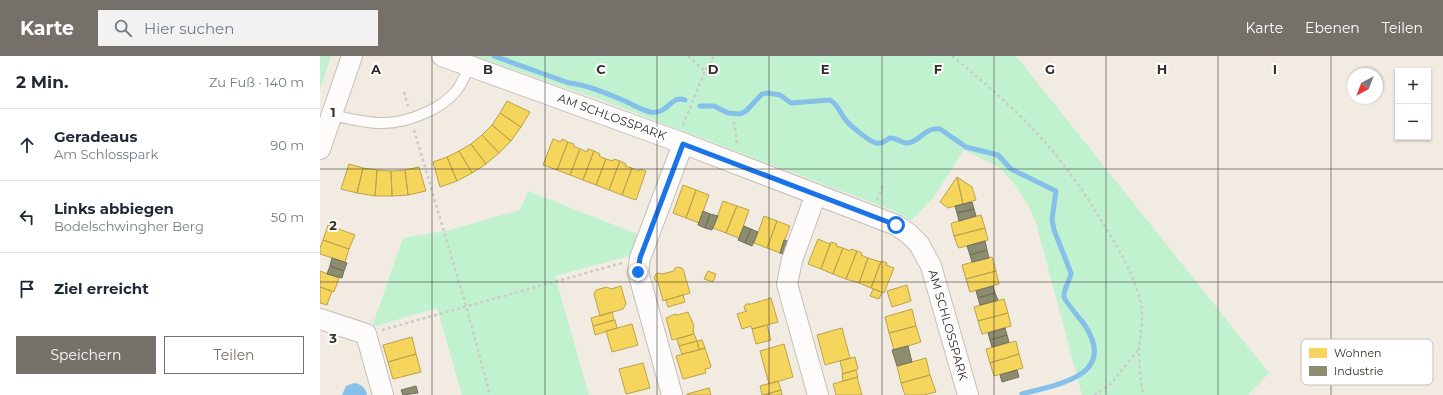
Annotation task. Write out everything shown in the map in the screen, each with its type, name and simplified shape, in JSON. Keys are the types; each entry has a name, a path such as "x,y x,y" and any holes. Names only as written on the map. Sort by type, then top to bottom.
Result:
{"street":[{"path":"320,149 352,56"},
{"name":"AM SCHLOSSPARK","path":"442,56 680,142 896,225 909,234 918,244 931,266 968,395"},
{"path":"672,395 638,272 640,258 680,142"},
{"path":"816,194 792,260 787,284 818,395"},
{"path":"320,319 366,334 383,395"}],"lane":[{"path":"332,115 367,123 381,124 411,119 439,107 457,89 470,66"}],"path":[{"path":"688,56 705,71"},
{"path":"680,142 705,71 714,56"},
{"path":"952,56 1030,125 1054,153 1087,198 1123,256 1133,280 1141,306 1142,329 1139,350 1143,395"},
{"path":"411,119 466,306 490,395"},
{"path":"366,334 640,258"},
{"path":"1094,395 1110,385 1139,350"}],"green space":[{"path":"320,56 331,56 320,89"},
{"path":"475,56 1016,56 1269,373 1248,395 1082,395 1036,223 1027,203 1015,185 999,167 964,150 933,198 911,221 889,209 604,101"},
{"path":"528,191 642,236 633,253 629,256 555,276 589,395 462,395 437,308 372,327 403,238 450,230 520,210"}],"water":[{"path":"354,383 363,387 366,390 367,395 342,395 346,386"}],"building: Wohnen":[{"path":"507,101 530,112 521,127 500,113"},
{"path":"500,113 521,127 511,141 492,125"},
{"path":"492,125 511,141 499,153 482,135"},
{"path":"482,135 499,153 486,164 471,144"},
{"path":"553,139 561,142 562,139 568,142 557,170 543,165"},
{"path":"568,142 574,144 573,146 580,149 570,175 557,170"},
{"path":"471,144 486,164 472,173 459,151"},
{"path":"580,149 587,152 588,149 594,151 583,180 570,175"},
{"path":"459,151 472,173 457,181 447,157"},
{"path":"594,151 600,154 599,156 606,159 596,185 583,180"},
{"path":"447,157 457,181 440,187 433,162"},
{"path":"606,159 620,161 609,190 596,185"},
{"path":"620,161 626,164 625,166 632,168 622,195 609,190"},
{"path":"349,164 363,168 357,193 341,189"},
{"path":"419,167 426,191 408,195 405,170"},
{"path":"363,168 377,170 375,196 357,193"},
{"path":"632,168 639,171 640,169 646,171 636,200 622,195"},
{"path":"377,170 391,171 392,196 375,196"},
{"path":"405,170 408,195 392,196 391,171"},
{"path":"957,177 963,204 948,208 940,202"},
{"path":"957,177 972,187 976,200 963,204"},
{"path":"683,185 696,190 686,218 673,213"},
{"path":"696,190 709,195 699,223 686,218"},
{"path":"723,201 737,206 726,233 713,228"},
{"path":"737,206 749,210 739,238 726,233"},
{"path":"981,215 985,228 954,236 952,223"},
{"path":"764,216 777,221 767,248 754,243"},
{"path":"777,221 790,226 780,253 767,248"},
{"path":"328,225 355,235 349,249 323,240"},
{"path":"985,228 988,240 959,248 958,247 954,236"},
{"path":"818,239 830,244 821,269 808,264"},
{"path":"323,240 349,249 345,262 320,254 320,248"},
{"path":"831,242 837,244 836,246 843,248 833,274 821,269"},
{"path":"843,248 850,251 851,249 857,251 846,279 833,274"},
{"path":"857,251 862,253 861,255 868,258 859,283 846,279"},
{"path":"992,257 996,271 966,279 962,265"},
{"path":"868,258 881,262 871,288 859,283"},
{"path":"881,261 894,268 884,293 871,288"},
{"path":"679,267 683,269 690,293 663,301 658,282 654,277 656,274 674,271 675,268"},
{"path":"320,271 339,278 334,292 320,287"},
{"path":"708,271 716,274 713,282 704,279"},
{"path":"996,271 999,284 970,292 966,279"},
{"path":"907,285 911,301 892,307 887,291"},
{"path":"621,286 626,304 623,309 600,316 594,294 596,290 607,287 611,289"},
{"path":"320,287 332,291 327,305 320,303"},
{"path":"873,289 882,292 879,299 870,296"},
{"path":"683,295 685,302 668,307 666,300"},
{"path":"771,298 778,322 752,329 751,326 742,329 737,314 747,311 744,307 746,304"},
{"path":"1004,299 1008,313 978,321 974,307"},
{"path":"912,309 916,326 889,333 885,317"},
{"path":"612,312 614,320 593,326 591,318"},
{"path":"688,312 694,326 694,334 672,340 666,318 675,314 678,315"},
{"path":"1008,313 1011,326 982,334 978,321"},
{"path":"615,320 617,328 595,335 593,326"},
{"path":"632,324 638,345 612,352 606,331"},
{"path":"767,325 771,340 756,344 752,329"},
{"path":"916,326 921,342 894,350 889,333"},
{"path":"842,328 850,358 825,365 817,335"},
{"path":"694,334 697,341 679,346 677,339"},
{"path":"412,337 416,354 388,362 383,345"},
{"path":"702,340 705,348 699,350 697,341"},
{"path":"697,341 699,350 682,354 679,346"},
{"path":"1016,341 1019,354 990,363 986,349"},
{"path":"784,344 793,377 769,384 760,351"},
{"path":"705,348 711,366 710,368 705,369 706,373 683,379 676,356"},
{"path":"416,354 421,372 393,379 388,362"},
{"path":"1019,354 1023,368 994,376 990,363"},
{"path":"855,357 858,369 843,374 840,361"},
{"path":"926,358 930,375 901,383 897,366"},
{"path":"643,363 650,388 626,394 619,369"},
{"path":"856,370 858,377 843,381 842,374"},
{"path":"930,375 936,392 924,395 905,395 901,383"},
{"path":"857,377 862,395 836,395 833,384"},
{"path":"778,381 781,390 762,395 760,386"},
{"path":"709,388 711,395 687,395 687,394"},
{"path":"781,390 782,395 765,395"}],"building: Industrie":[{"path":"972,202 974,209 957,213 955,206"},
{"path":"974,209 976,216 959,221 957,213"},
{"path":"703,211 710,214 705,228 698,225"},
{"path":"710,214 718,216 712,230 705,228"},
{"path":"744,226 751,229 745,243 738,240"},
{"path":"751,229 758,232 752,246 745,243"},
{"path":"784,240 790,242 785,255 780,253"},
{"path":"985,241 987,250 970,255 967,246"},
{"path":"987,250 989,258 972,262 970,255"},
{"path":"332,258 347,263 344,271 330,266"},
{"path":"330,266 344,271 342,278 327,274"},
{"path":"993,286 995,293 978,298 976,291"},
{"path":"995,293 998,300 980,305 978,298"},
{"path":"1005,328 1007,335 990,340 988,333"},
{"path":"1007,335 1009,342 992,347 990,340"},
{"path":"908,346 912,362 897,366 892,350"},
{"path":"1017,370 1019,377 1002,382 1000,375"},
{"path":"416,386 418,393 403,395 401,390"}],"waterway":[{"path":"494,56 569,83 598,90 650,112 662,111 676,100 685,100"},
{"path":"700,106 714,106 728,113 740,114 746,111 762,94 768,93 780,95 791,103 830,100 835,103 847,122 873,142 880,143 890,138 894,138 908,143 916,140 930,130 940,129 966,147 998,155 1011,169 1056,191 1052,219 1054,230 1071,273 1064,297 1084,324 1093,342 1094,355 1089,366 1080,375 1067,381 1022,395"}],"route":[{"path":"638,272 640,258 683,144 881,218 896,225"}]}
